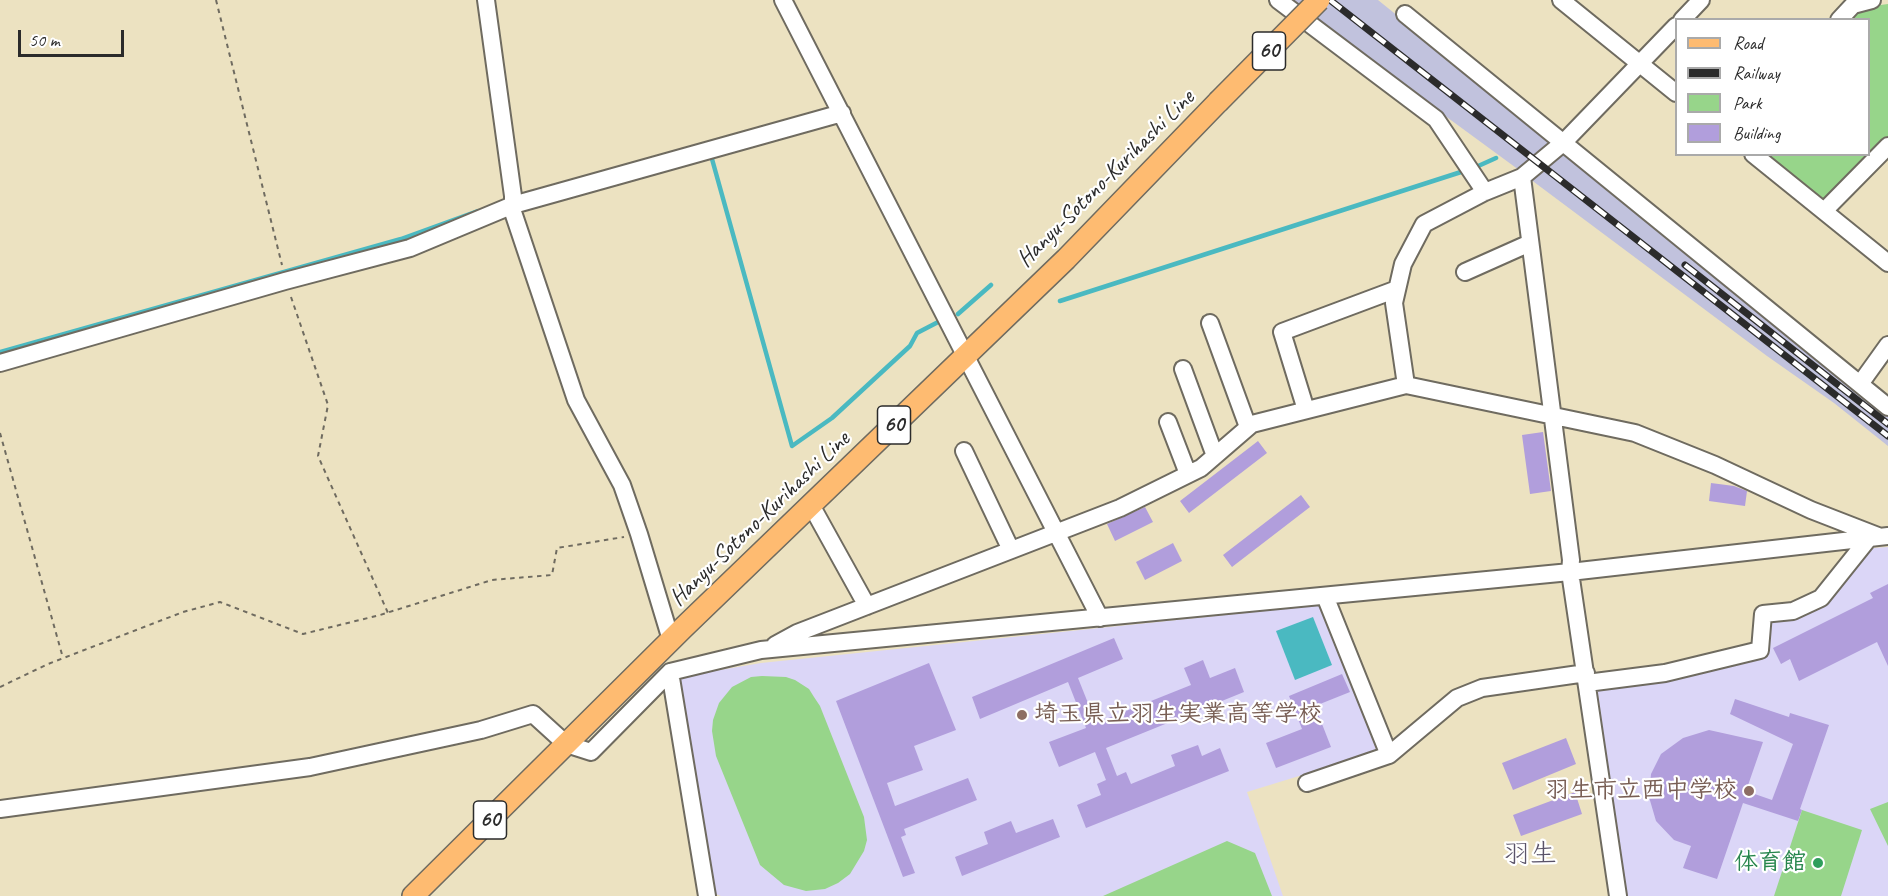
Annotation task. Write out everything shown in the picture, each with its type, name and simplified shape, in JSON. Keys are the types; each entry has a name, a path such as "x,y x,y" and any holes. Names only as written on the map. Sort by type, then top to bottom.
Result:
{"main road":[{"name":"Hanyu-Sotono-Kurihashi Line","path":"413,896 671,640 1066,259 1319,0"}],"street":[{"path":"486,0 513,212 576,400 622,484 671,640"},
{"path":"783,0 1100,618"},
{"path":"1278,0 1436,119 1485,192"},
{"path":"1561,0 1675,91"},
{"path":"1684,18 1701,0"},
{"path":"1841,18 1853,5 1872,0"},
{"path":"1405,14 1888,407"},
{"path":"1406,385 1394,303 1403,264 1424,224 1485,192 1522,177 1564,142 1675,28"},
{"path":"0,363 285,281 410,248 513,205 842,113"},
{"path":"1824,211 1888,146"},
{"path":"1755,156 1888,263"},
{"path":"1522,177 1571,560 1570,572 1618,896"},
{"path":"1465,272 1530,243"},
{"path":"1306,410 1282,332 1397,290"},
{"path":"1210,323 1248,427"},
{"path":"1860,384 1888,345"},
{"path":"1184,369 1215,456"},
{"path":"769,649 797,633 1120,508 1202,468 1252,424 1406,385 1635,433 1715,465 1811,510 1879,537"},
{"path":"1168,422 1188,474"},
{"path":"964,452 1011,550"},
{"path":"811,505 867,606"},
{"path":"0,809 309,767 481,730 533,714 566,744 591,752 670,672 769,649 1570,572 1879,537"},
{"path":"1307,783 1389,754 1457,698 1482,688 1514,683 1665,674 1760,650 1763,615 1793,611 1821,598 1879,537"},
{"path":"1325,596 1389,754"},
{"path":"670,672 707,896"}],"path":[{"path":"216,0 285,281 328,405 318,456 388,613"},
{"path":"0,433 63,658"},
{"path":"0,687 63,658 183,612 220,602 303,634 388,613 492,580 552,575 557,548 639,534"}],"shaded area":[{"path":"1287,0 1378,0 1554,142 1519,170"},
{"path":"1563,146 1888,412 1888,446 1834,403 1767,356 1530,179"},
{"name":"羽生市立西中学校","path":"1888,547 1888,896 1625,896 1597,687 1745,661 1769,618 1788,618 1831,600 1873,548"},
{"name":"埼玉県立羽生実業高等学校","path":"1322,605 1377,752 1247,792 1283,896 721,896 713,893 673,678 761,663"}],"green space":[{"path":"1888,4 1888,139 1823,206 1759,156 1870,156 1870,18 1849,18 1859,8"},
{"path":"751,677 786,677 809,689 820,706 864,817 867,840 864,851 850,874 825,889 806,891 784,885 760,865 716,756 712,731 719,703 732,687"},
{"path":"1888,802 1888,846 1870,809"},
{"name":"体育館","path":"1802,810 1862,830 1841,896 1774,896"},
{"path":"1227,841 1255,853 1272,896 1103,896"}],"water":[{"path":"1313,617 1332,665 1295,680 1276,631"}],"building":[{"path":"1543,432 1551,491 1530,494 1522,435"},
{"path":"1258,441 1267,453 1189,513 1180,501"},
{"path":"1711,483 1734,486 1747,491 1745,506 1709,501"},
{"path":"1301,495 1310,507 1232,567 1223,555"},
{"path":"1145,507 1153,522 1115,541 1107,524"},
{"path":"1173,543 1182,561 1145,580 1136,562"},
{"path":"1888,584 1888,666 1877,642 1799,681 1790,659 1781,664 1773,648 1873,598 1870,593"},
{"path":"1114,638 1123,659 1078,678 1096,723 1191,685 1184,668 1203,660 1210,678 1235,668 1244,692 1106,748 1117,776 1126,772 1131,784 1175,766 1171,755 1198,745 1202,756 1220,748 1229,771 1086,828 1077,805 1101,795 1097,784 1106,780 1095,752 1059,767 1049,742 1086,728 1068,682 980,719 972,697"},
{"path":"929,663 956,730 914,746 923,770 887,783 895,806 968,778 977,800 904,829 906,835 901,837 915,873 903,877 836,701"},
{"path":"1342,674 1350,692 1315,706 1331,747 1276,768 1266,743 1302,729 1289,696"},
{"path":"1735,699 1789,717 1790,713 1829,725 1798,821 1743,803 1717,879 1683,868 1691,846 1674,840 1656,821 1649,797 1651,774 1661,754 1683,738 1709,730 1763,742 1746,791 1772,800 1793,744 1730,714"},
{"path":"1566,738 1576,764 1513,790 1502,763"},
{"path":"1575,792 1582,814 1521,836 1513,815"},
{"path":"1053,819 1060,837 962,876 955,857 988,844 984,832 1011,821 1016,833"}],"waterway":[{"path":"1476,167 1496,158"},
{"path":"712,159 792,446 832,418 910,346 917,333 942,320"},
{"path":"1060,301 1461,172"},
{"path":"0,352 401,239 478,211"},
{"path":"958,314 991,285"}],"railway":[{"path":"1330,0 1888,436"},
{"path":"1685,265 1888,424"}],"place":[{"name":"埼玉県立羽生実業高等学校","path":"1022,715"},
{"name":"羽生市立西中学校","path":"1749,791"},
{"name":"体育館","path":"1818,863"}],"district":[{"name":"羽生","path":"1530,855"}]}
